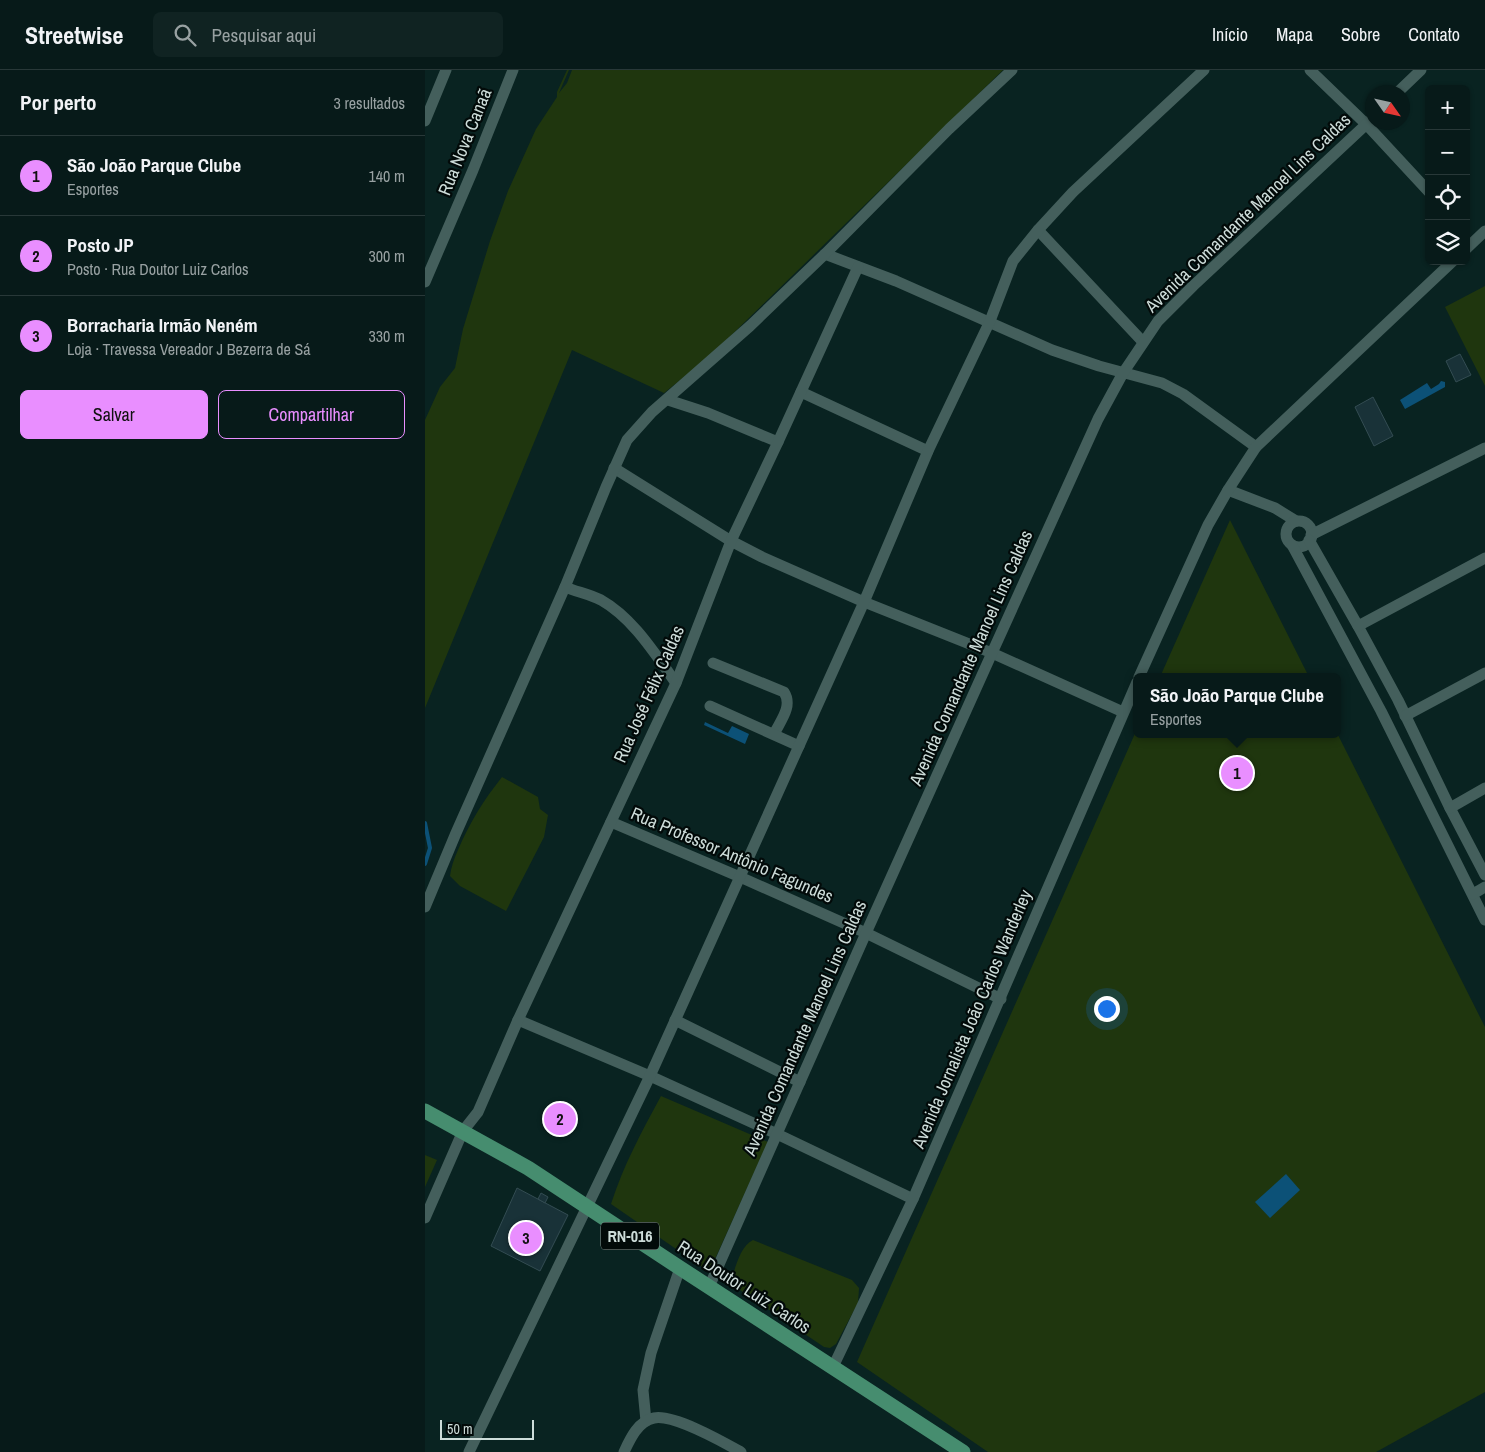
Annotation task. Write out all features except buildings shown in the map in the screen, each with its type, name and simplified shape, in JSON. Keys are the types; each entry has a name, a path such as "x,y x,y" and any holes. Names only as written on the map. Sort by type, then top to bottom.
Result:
{"main road":[{"name":"Rua Doutor Luiz Carlos","path":"425,1110 528,1168 963,1452"}],"street":[{"path":"425,121 446,70"},
{"name":"Rua Nova Canaã","path":"425,282 513,70"},
{"path":"425,907 627,440 642,422 750,326 825,254 949,129 1012,70"},
{"path":"469,1452 650,1076 863,602 927,451 990,322 1013,261 1073,192 1204,70"},
{"path":"1310,70 1365,118"},
{"path":"1405,85 1421,70"},
{"name":"Avenida Comandante Manoel Lins Caldas","path":"709,1287 992,653 1098,419 1123,372 1159,321 1193,286 1365,125"},
{"path":"1377,130 1425,187"},
{"path":"1038,230 1143,342"},
{"path":"1470,245 1485,231"},
{"path":"825,254 896,281 1052,350 1099,366 1162,383 1183,394 1256,447"},
{"path":"1141,673 1208,525 1256,447 1449,265"},
{"name":"Rua José Félix Caldas","path":"425,1218 463,1131 477,1112 518,1020 676,683 731,541 779,442 858,267"},
{"path":"801,392 927,451"},
{"path":"667,400 708,413 779,442"},
{"path":"1292,545 1302,546 1310,538 1485,448"},
{"path":"614,468 731,541 762,557 863,602 992,653 1123,712"},
{"path":"1228,490 1275,508 1296,521 1309,526 1310,538 1398,700 1450,808 1485,875"},
{"path":"1296,521 1291,523 1286,532 1289,542 1381,711 1484,918"},
{"path":"1358,626 1485,558"},
{"path":"565,587 588,594 616,610 641,635 676,683"},
{"path":"713,663 784,692 788,706 774,734"},
{"path":"1405,716 1485,673"},
{"name":"Avenida Jornalista João Carlos Wanderley","path":"833,1367 913,1199 1133,691"},
{"path":"1381,711 1398,700"},
{"path":"710,706 799,746"},
{"path":"1393,738 1412,730"},
{"path":"1450,808 1485,788"},
{"name":"Rua Professor Antônio Fagundes","path":"611,822 866,933 1001,999"},
{"path":"1473,894 1485,887"},
{"path":"518,1020 650,1076 913,1199"},
{"path":"675,1020 800,1082"},
{"path":"646,1421 643,1390 651,1353 680,1268"},
{"path":"624,1452 630,1438 638,1427 654,1418 669,1419 705,1432 741,1452"}],"green space":[{"path":"567,70 569,70 559,93 567,83 572,70 1003,70 710,356 664,393 572,350 425,708 425,420 440,387 455,368 463,329 490,241 508,191 536,129 557,97 557,92"},
{"path":"1485,286 1485,386 1445,307"},
{"path":"1230,520 1307,673 1162,673"},
{"path":"1133,738 1340,738 1485,1027 1485,1392 1376,1452 988,1452 857,1362"},
{"path":"502,777 538,797 540,809 548,815 544,837 506,911 460,886 450,876 454,860 467,830 483,803"},
{"path":"661,1096 768,1142 710,1270 705,1269 611,1204 627,1162"},
{"path":"425,1155 437,1160 425,1187"},
{"path":"753,1240 852,1280 859,1288 858,1303 836,1344 830,1348 824,1347 731,1284 741,1253 748,1243"}],"water":[{"path":"1441,381 1445,382 1445,387 1405,409 1400,400 1427,383 1431,389"},
{"path":"705,722 728,733 732,726 749,734 745,744 704,725"},
{"path":"1286,1174 1300,1190 1270,1218 1255,1202"}],"waterway":[{"path":"425,823 430,848 425,864"}],"place":[{"name":"São João Parque Clube","path":"1237,773"},
{"name":"Posto JP","path":"560,1119"},
{"name":"Borracharia Irmão Neném","path":"526,1238"}]}
